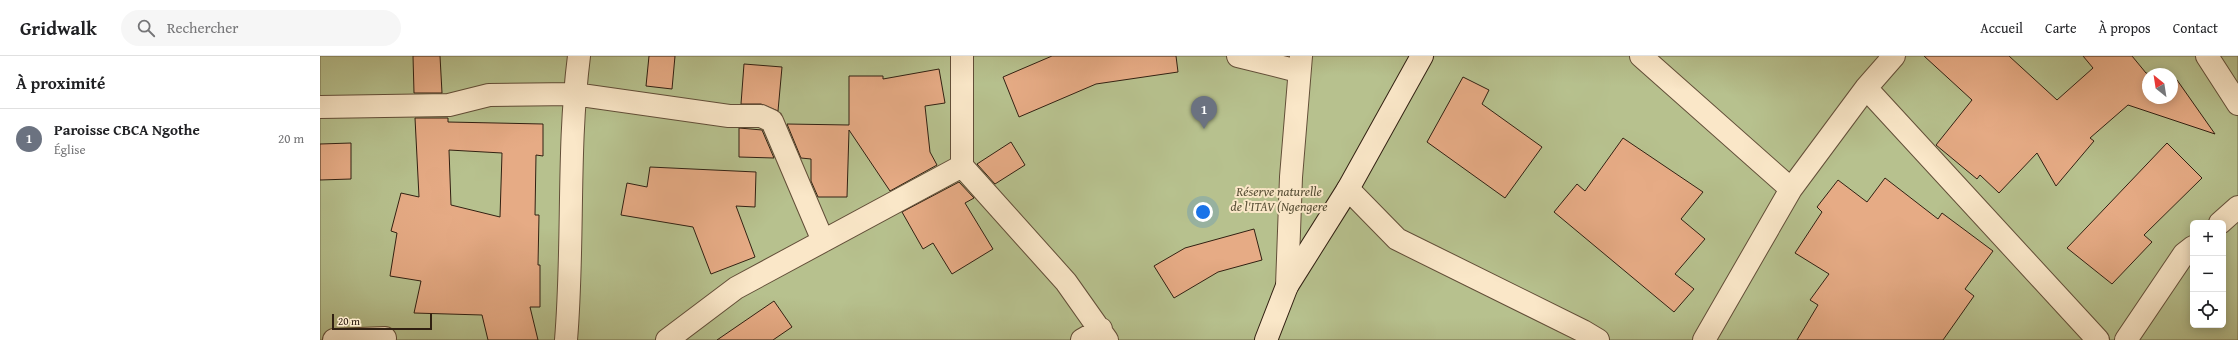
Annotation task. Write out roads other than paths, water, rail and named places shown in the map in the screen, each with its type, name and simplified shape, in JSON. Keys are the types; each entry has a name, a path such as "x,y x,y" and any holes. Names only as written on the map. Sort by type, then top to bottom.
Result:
{"street":[{"path":"566,340 570,300 571,159 574,94 579,56"},
{"path":"962,56 962,166 1066,282 1104,335 1082,340"},
{"path":"1238,56 1300,63 1291,176 1287,286"},
{"path":"1266,340 1287,286 1348,189 1422,56"},
{"path":"1642,56 1791,188"},
{"path":"1704,340 1791,188 1866,88 1894,56"},
{"path":"2207,56 2238,104"},
{"path":"1866,88 2098,340"},
{"path":"320,108 449,105 489,95 574,94 729,116 761,116 772,121 823,241"},
{"path":"667,340 736,288 962,166"},
{"path":"1348,189 1397,238 1583,331 1598,340"},
{"path":"2223,220 2238,207"},
{"path":"2126,340 2184,254 2190,249"},
{"path":"334,340 385,338"}],"place":[{"name":"Paroisse CBCA Ngothe","path":"1204,129"}],"park label":[{"name":"Réserve naturelle de l'ITAV (Ngengere","path":"1279,198"}]}
